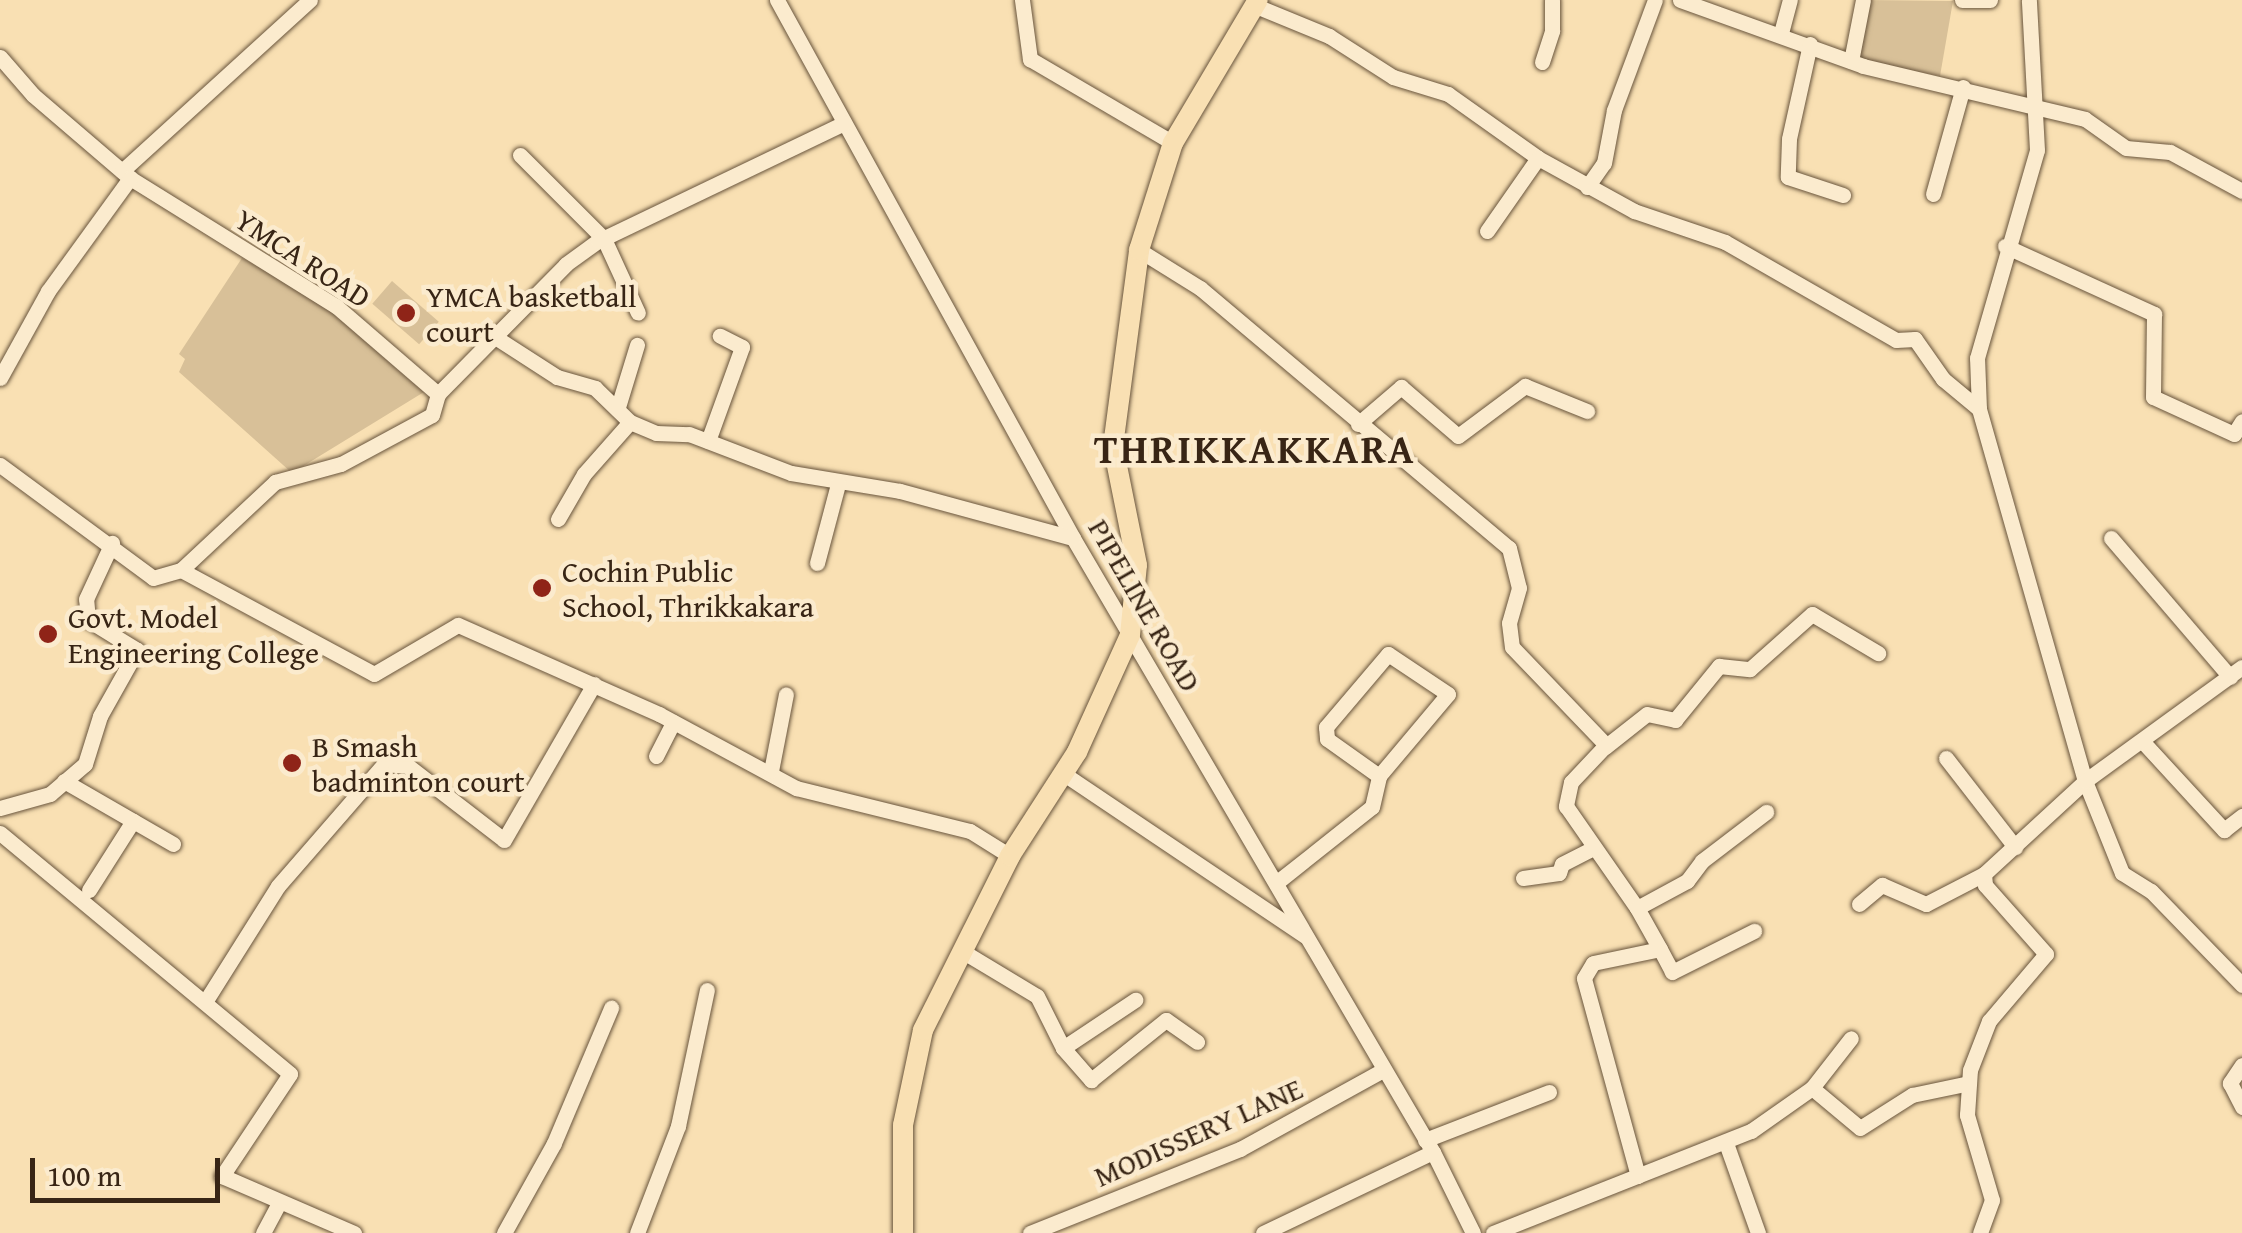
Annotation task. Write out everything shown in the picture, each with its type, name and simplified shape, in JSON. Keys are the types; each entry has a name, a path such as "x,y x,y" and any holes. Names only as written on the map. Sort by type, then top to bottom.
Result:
{"main road":[{"path":"902,1233 904,1125 917,1047 1010,856 1064,774 1130,635 1137,566 1113,446 1139,250 1173,142 1257,3"}],"street":[{"path":"0,378 48,292 126,175 310,0"},
{"name":"PIPELINE ROAD","path":"776,0 1074,538 1429,1146 1472,1233"},
{"path":"1022,0 1030,59 1173,142"},
{"path":"1542,62 1552,31 1552,0"},
{"path":"1587,186 1604,163 1614,110 1655,0"},
{"path":"1680,0 1850,61 2037,104 2085,119 2126,148 2170,152 2242,191"},
{"path":"1781,34 1790,0"},
{"path":"1850,61 1863,0"},
{"path":"1962,0 1990,0"},
{"path":"2029,0 2037,150 2005,246 1976,358 1979,409 2085,780 2122,874 2151,892 2242,984"},
{"path":"1257,3 1329,36 1393,77 1448,94 1538,158 1587,186 1725,242 1896,340 1915,339 1943,379 1979,409"},
{"path":"1810,44 1789,139 1788,177 1843,195"},
{"name":"YMCA ROAD","path":"0,57 33,95 126,175 336,306 438,394"},
{"path":"1934,194 1963,87"},
{"path":"0,465 153,578 181,570 275,482 340,464 432,415 438,394 566,264 604,239 844,122"},
{"path":"520,155 604,239 638,313"},
{"path":"1487,231 1538,158"},
{"path":"2005,246 2154,314 2153,397 2234,434 2242,421"},
{"path":"1139,250 1200,288 1509,548 1519,588 1509,622 1512,647 1605,747"},
{"path":"708,441 742,347 720,336"},
{"path":"495,337 557,376 594,388 630,422 708,441 838,484 900,490 1074,538"},
{"path":"618,407 637,345"},
{"path":"1358,424 1401,388 1458,436 1524,386 1587,412"},
{"path":"558,518 584,474 630,422"},
{"path":"817,563 838,484"},
{"path":"1859,904 1882,885 1926,904 1984,874 2085,780 2236,672 2111,538"},
{"path":"0,808 50,794 85,764 100,716 137,650 88,620 86,599 112,544"},
{"path":"181,570 374,674 458,624 673,722 796,788 970,831 1010,856"},
{"path":"1754,931 1672,972 1637,908 1564,798 1605,747 1648,714 1675,720 1719,666 1750,669 1812,614 1878,653"},
{"path":"1276,884 1372,807 1379,776 1448,694 1388,654 1326,727 1327,739 1379,776"},
{"path":"205,1002 278,886 384,764 408,766 504,840 594,684"},
{"path":"771,772 786,694"},
{"path":"656,756 673,722"},
{"path":"2143,742 2224,830 2242,816"},
{"path":"1946,758 2015,847"},
{"path":"1064,774 1308,938"},
{"path":"64,782 173,844"},
{"path":"1637,908 1688,881 1702,861 1766,812"},
{"path":"88,890 134,821"},
{"path":"0,833 290,1074 222,1176 278,1205 354,1233"},
{"path":"1523,878 1559,873 1562,864 1594,848"},
{"path":"1980,1233 1992,1200 1967,1115 1969,1083 1989,1021 2046,954 1985,885 1984,874"},
{"path":"1638,1176 1584,978 1593,964 1660,949"},
{"path":"962,951 1037,996 1063,1048 1091,1080 1166,1020 1197,1042"},
{"path":"2227,972 2242,960"},
{"path":"637,1233 678,1126 707,990"},
{"path":"1063,1048 1135,1000"},
{"path":"504,1233 554,1144 611,1008"},
{"path":"1493,1233 1726,1143 1812,1088 1851,1038"},
{"path":"2242,1065 2230,1083 2242,1107"},
{"name":"MODISSERY LANE","path":"1030,1233 1240,1150 1383,1070"},
{"path":"1812,1088 1860,1128 1912,1095 1969,1083"},
{"path":"1264,1233 1429,1146 1549,1092"},
{"path":"1726,1143 1758,1233"},
{"path":"263,1233 278,1205"}],"shaded area":[{"path":"1867,0 1953,1 1940,76 1854,59"},
{"path":"242,258 313,296 424,392 292,473 179,372 185,359 179,354"},
{"name":"YMCA basketball court","path":"392,281 439,322 419,344 372,304"}],"place":[{"name":"YMCA basketball court","path":"406,313"},
{"name":"Cochin Public School, Thrikkakara","path":"542,588"},
{"name":"Govt. Model Engineering College","path":"48,634"},
{"name":"B Smash badminton court","path":"292,763"}],"district":[{"name":"THRIKKAKKARA","path":"1255,449"}]}
